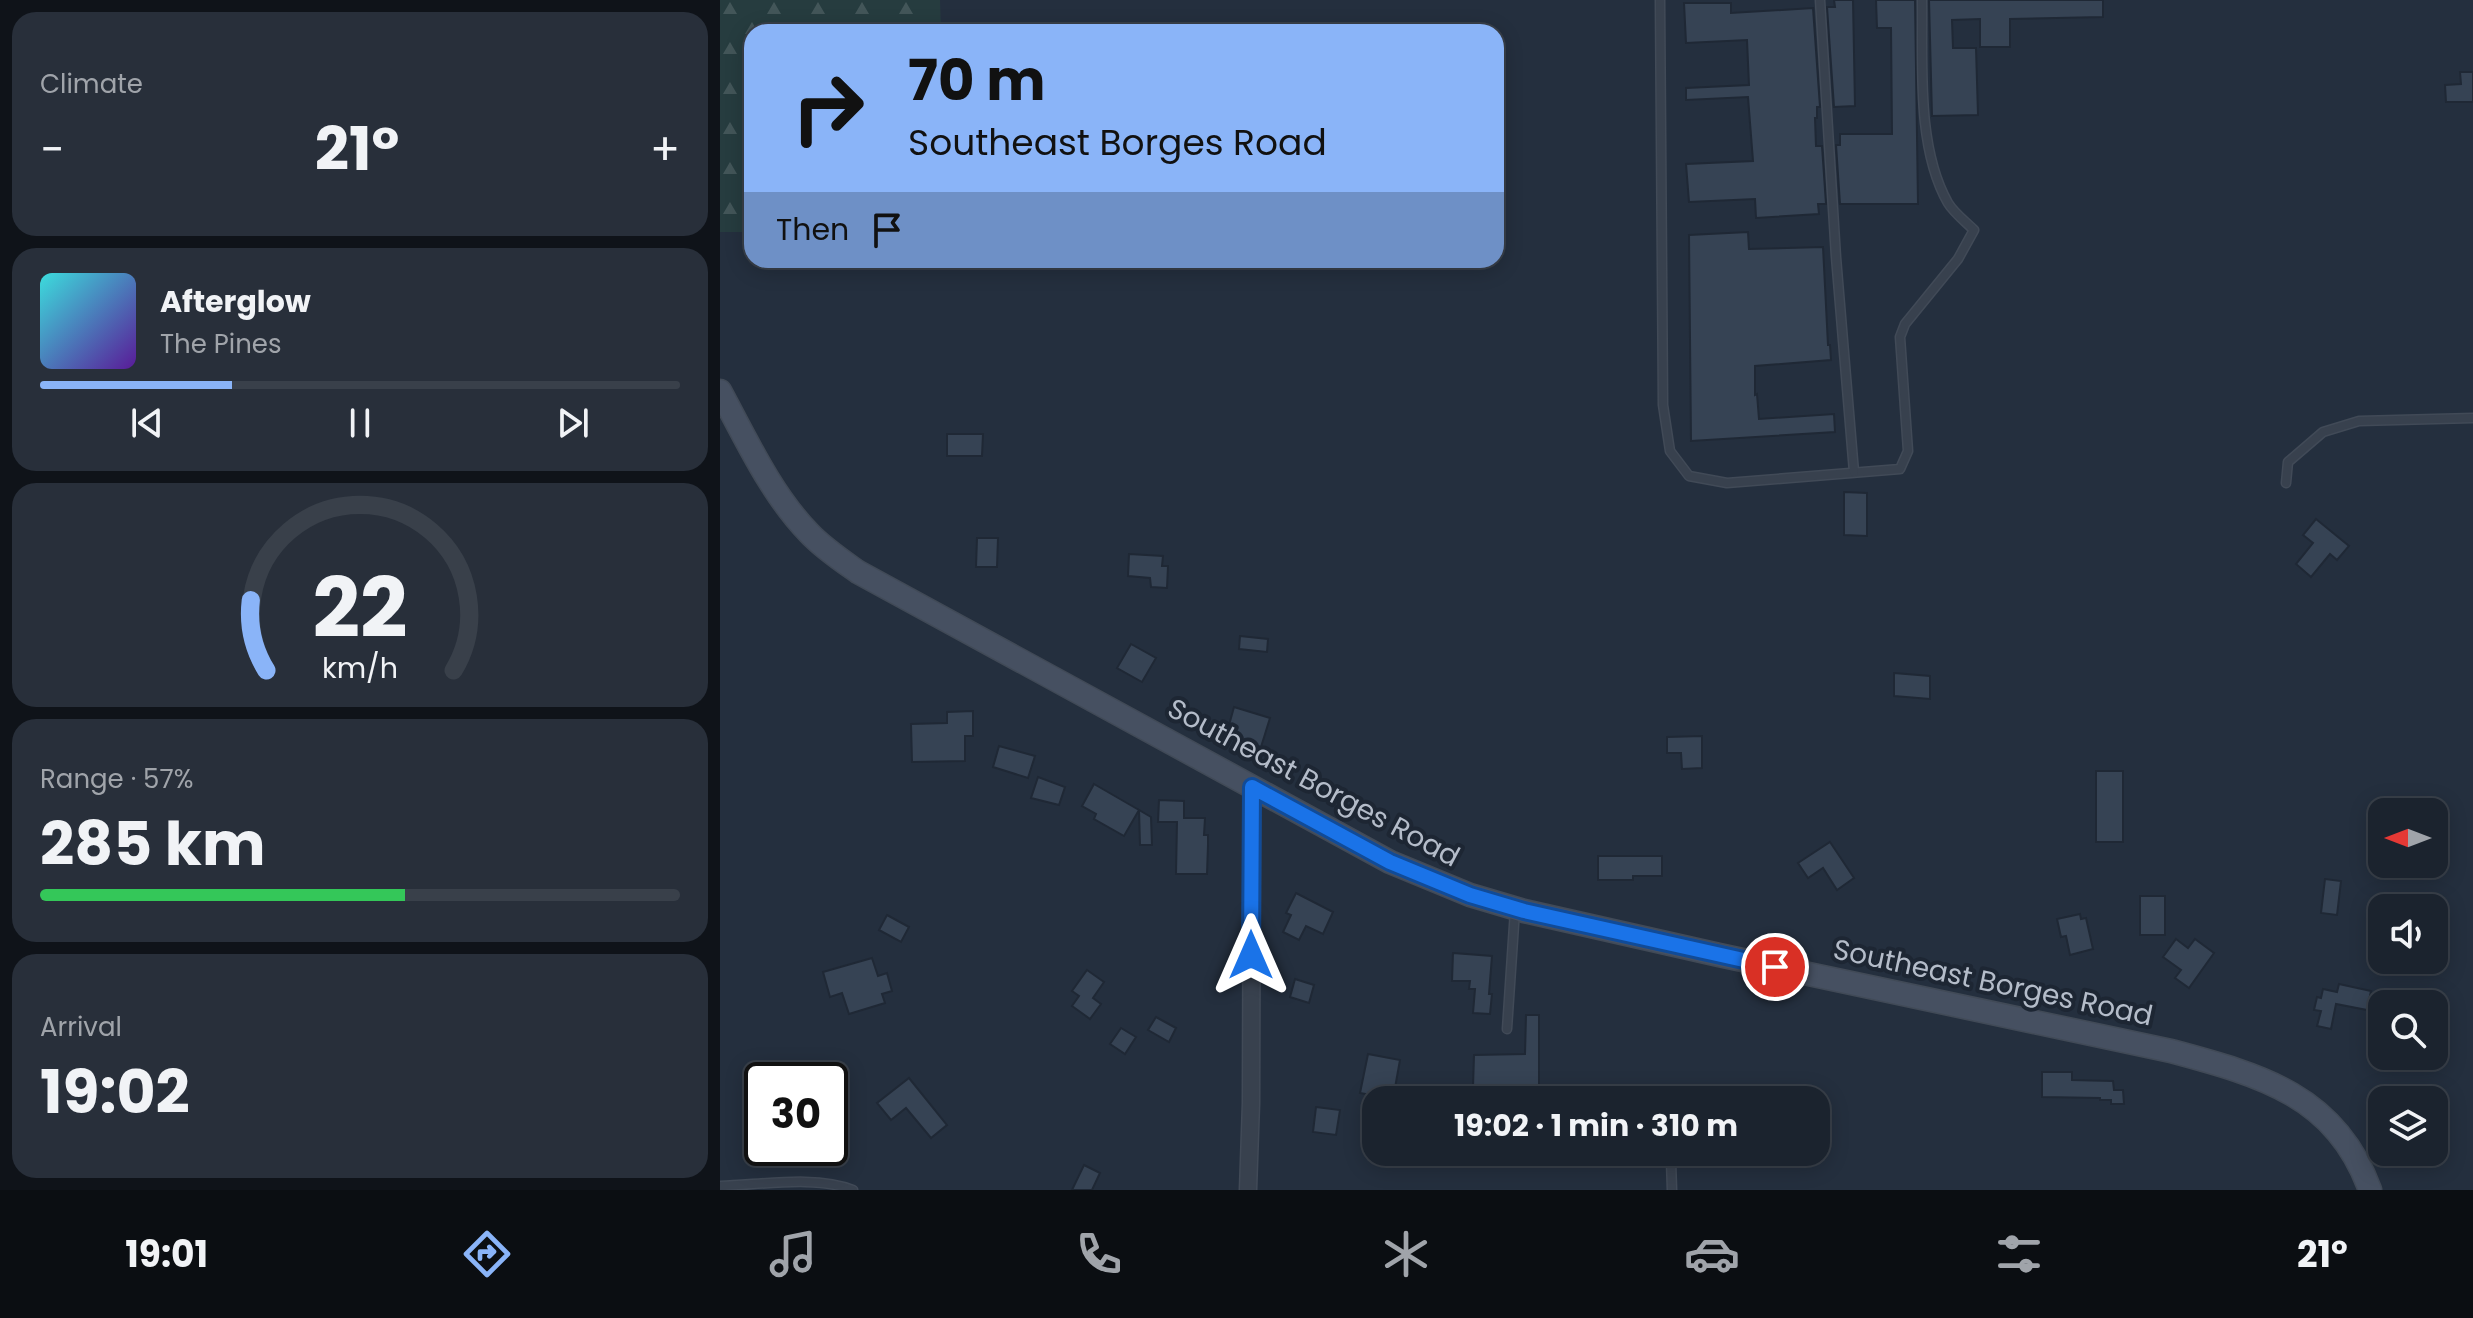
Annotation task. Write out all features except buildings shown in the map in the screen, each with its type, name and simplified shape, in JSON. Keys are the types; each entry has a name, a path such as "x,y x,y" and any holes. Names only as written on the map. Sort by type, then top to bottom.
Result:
{"street":[{"name":"Southeast Borges Road","path":"720,391 789,509 821,545 858,572 1423,877 1515,908 2225,1065 2279,1086 2308,1103 2331,1123 2350,1147 2370,1190"},
{"path":"1248,1190 1252,787"}],"lane":[{"path":"1660,0 1663,405 1670,451 1689,476 1727,483 1900,469 1908,451 1900,337 1905,324 1958,259 1974,230 1949,206 1938,178 1923,119 1922,0"},
{"path":"1820,0 1836,257 1854,472"},
{"path":"2286,483 2288,462 2323,432 2359,421 2473,418"},
{"path":"1507,1029 1515,908"},
{"path":"1671,1166 1672,1190"},
{"path":"720,1186 813,1183 853,1190"}],"green space":[{"path":"720,0 940,0 941,24 744,24 744,232 720,232"}],"route":[{"path":"1251,955 1252,787 1390,862 1470,895 1524,911 1775,967"}]}
